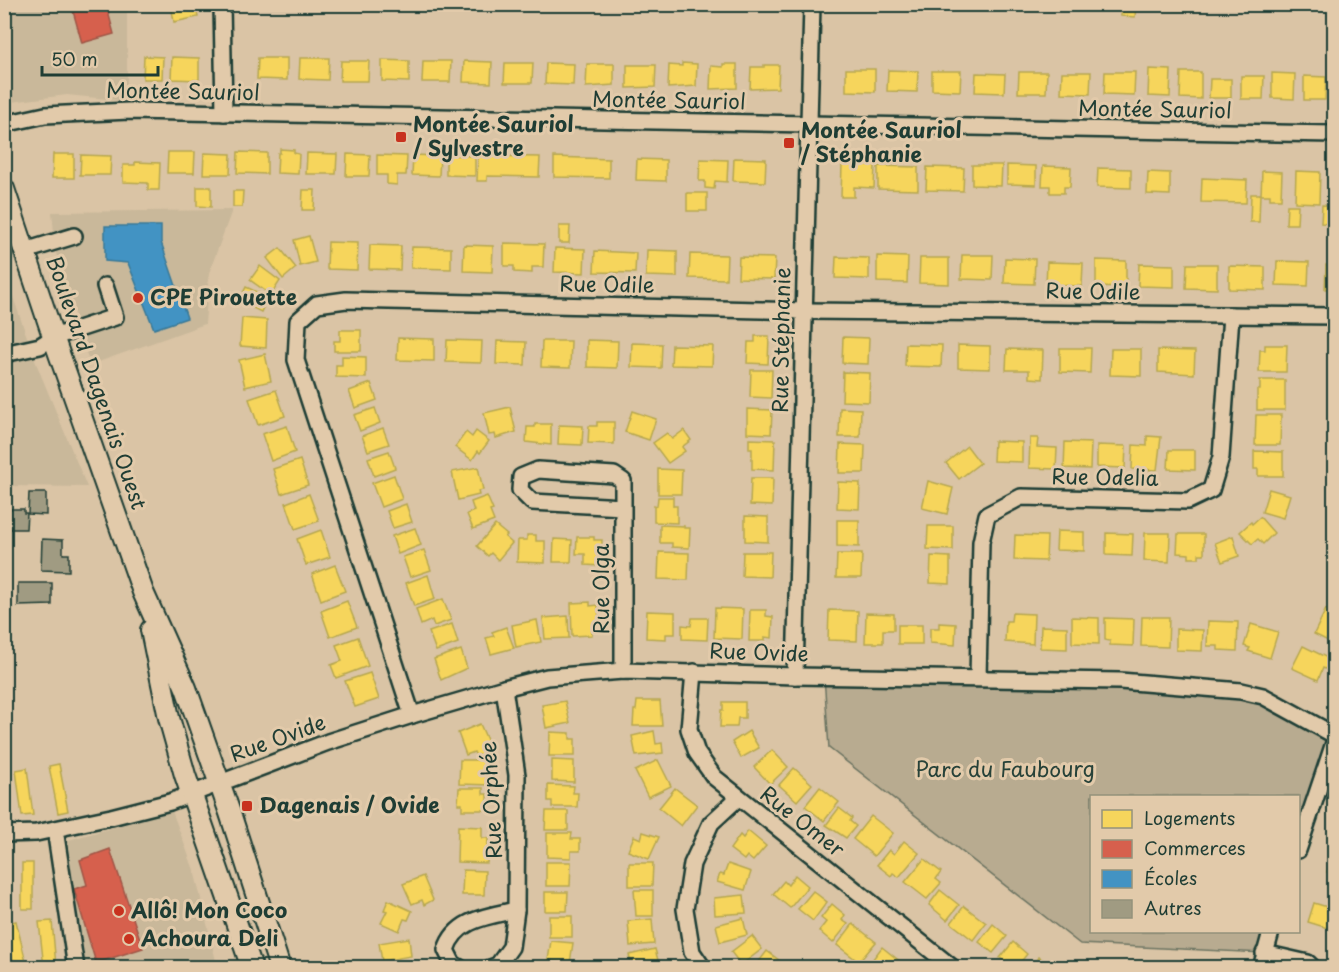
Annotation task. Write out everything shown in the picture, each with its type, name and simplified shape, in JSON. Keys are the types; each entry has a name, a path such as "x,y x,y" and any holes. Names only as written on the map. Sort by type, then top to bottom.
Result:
{"main road":[{"name":"Boulevard Dagenais Ouest","path":"4,189 143,592 186,688 234,822 280,968"},
{"name":"Boulevard Dagenais Ouest","path":"143,592 169,718 190,794 252,968"}],"street":[{"path":"222,4 224,113"},
{"name":"Rue Stéphanie","path":"795,676 812,4"},
{"name":"Montée Sauriol","path":"4,124 37,116 129,111 1335,134"},
{"path":"25,251 74,236"},
{"path":"4,354 40,346 54,337 115,317 105,286"},
{"name":"Rue Odile","path":"412,715 296,360 298,321 317,304 346,300 804,311 1335,316"},
{"name":"Rue Odelia","path":"978,678 981,543 987,515 1021,497 1188,501 1211,490 1221,457 1231,315"},
{"name":"Rue Olga","path":"623,507 532,502 520,490 521,477 538,470 614,475 622,481 623,507 623,671"},
{"name":"Rue Ovide","path":"4,834 36,833 160,805 328,742 504,688 547,677 623,671 1120,681 1241,691 1263,696 1335,735"},
{"name":"Rue Omer","path":"694,672 689,729 698,753 714,777 952,968"},
{"name":"Rue Orphée","path":"490,968 498,966 511,947 516,910 516,776 504,688"},
{"path":"1300,847 1335,743"},
{"path":"704,968 692,952 685,909 692,864 711,823 738,798"},
{"path":"55,829 76,968"},
{"path":"460,968 453,964 446,950 449,938 460,928 483,917 516,910"},
{"path":"1271,933 1263,960 1308,963 1313,968"}],"shaded area":[{"path":"5,5 127,5 127,101 67,95 11,102 5,81"},
{"name":"CPE Pirouette","path":"232,210 209,273 205,324 90,365 56,253 52,212"},
{"path":"4,271 36,363 87,487 5,486"},
{"path":"172,811 194,870 216,961 214,967 67,967 51,845"}],"green space":[{"name":"Parc du Faubourg","path":"824,676 1241,691 1334,735 1300,847 1300,795 1090,795 1090,933 1271,933 1264,953 1080,944 829,748"}],"building: Logements":[{"path":"171,4 195,4 198,17 174,22"},
{"path":"1052,4 1064,4 1060,10"},
{"path":"1104,4 1136,4 1135,17 1121,16 1121,9 1113,9 1113,5"},
{"path":"1175,4 1195,4 1195,10 1175,10"},
{"path":"1239,4 1257,4 1257,7 1239,7"},
{"path":"1269,4 1288,4 1288,11 1269,10"},
{"path":"144,56 163,57 162,79 143,79"},
{"path":"172,57 199,58 199,80 171,79"},
{"path":"258,58 287,58 287,80 257,79"},
{"path":"300,58 329,58 328,80 299,79"},
{"path":"382,60 409,61 409,82 382,81"},
{"path":"341,61 369,61 368,81 340,81"},
{"path":"423,61 451,61 450,82 422,82"},
{"path":"464,61 492,62 491,83 463,82"},
{"path":"505,63 533,63 532,83 504,83"},
{"path":"546,63 574,64 573,85 545,84"},
{"path":"682,63 697,64 696,86 668,88 669,65 682,66"},
{"path":"587,64 614,64 614,85 586,87"},
{"path":"723,64 737,64 737,88 710,89 711,66 723,67"},
{"path":"627,65 656,65 655,87 627,88"},
{"path":"764,65 779,65 778,88 750,89 751,67 764,67"},
{"path":"846,69 875,69 875,92 846,91"},
{"path":"1149,69 1171,70 1170,97 1148,96"},
{"path":"888,70 918,71 917,92 887,91"},
{"path":"932,71 961,71 960,91 932,90"},
{"path":"1019,72 1047,72 1046,93 1018,93"},
{"path":"1062,72 1091,72 1090,94 1061,93"},
{"path":"1105,72 1135,72 1134,95 1104,94"},
{"path":"1181,72 1201,72 1201,99 1180,98"},
{"path":"976,73 1005,74 1004,93 975,92"},
{"path":"1272,73 1295,74 1294,99 1272,98"},
{"path":"1241,76 1264,76 1263,99 1241,99"},
{"path":"1304,76 1326,77 1325,100 1304,100"},
{"path":"1210,79 1231,79 1231,98 1209,98"},
{"path":"280,149 294,150 294,153 299,154 298,174 277,173"},
{"path":"168,152 195,152 194,173 167,173"},
{"path":"238,152 267,153 267,174 237,173"},
{"path":"204,153 231,154 230,174 203,174"},
{"path":"307,153 337,154 336,174 306,174"},
{"path":"53,154 74,154 74,178 52,178"},
{"path":"347,154 370,155 369,176 346,176"},
{"path":"81,155 111,156 110,175 80,175"},
{"path":"377,155 407,156 406,175 397,175 397,185 387,184 387,175 377,175"},
{"path":"413,155 440,156 439,176 412,175"},
{"path":"446,155 475,156 475,176 446,175"},
{"path":"478,156 540,157 539,177 487,176 487,181 477,181"},
{"path":"554,157 609,159 609,178 554,177"},
{"path":"734,158 766,159 765,182 733,181"},
{"path":"637,159 666,160 666,181 636,180"},
{"path":"700,159 728,160 727,182 715,181 714,189 705,188 705,181 699,181"},
{"path":"135,162 160,163 159,190 148,190 148,183 123,182 123,165 135,165"},
{"path":"842,164 875,165 874,188 854,187 854,197 841,197"},
{"path":"972,165 1002,165 1001,186 972,185"},
{"path":"1007,165 1036,166 1036,185 1007,184"},
{"path":"878,166 918,167 918,190 878,189"},
{"path":"1043,166 1071,167 1070,187 1064,187 1064,193 1050,193 1050,186 1042,186"},
{"path":"927,167 964,168 963,191 926,190"},
{"path":"1098,168 1131,169 1131,188 1097,187"},
{"path":"1262,171 1282,172 1281,199 1270,199 1270,195 1261,195"},
{"path":"1296,171 1320,172 1319,203 1295,202"},
{"path":"1148,172 1170,173 1170,195 1147,194"},
{"path":"1329,174 1334,174 1334,200 1328,199"},
{"path":"1202,178 1247,180 1246,203 1201,202"},
{"path":"197,187 211,187 211,207 197,206"},
{"path":"303,190 315,190 314,210 302,210"},
{"path":"233,191 243,191 242,207 233,207"},
{"path":"687,193 707,193 707,211 687,211"},
{"path":"1251,194 1260,194 1259,222 1250,222"},
{"path":"1287,205 1298,205 1297,224 1286,224"},
{"path":"1322,205 1334,206 1333,224 1321,223"},
{"path":"559,226 570,226 569,243 559,243"},
{"path":"309,236 316,262 300,266 294,240"},
{"path":"328,242 358,243 357,270 327,269"},
{"path":"504,243 544,244 543,267 532,267 532,273 514,272 514,266 504,266"},
{"path":"370,245 401,246 400,270 369,269"},
{"path":"464,245 493,246 492,272 463,271"},
{"path":"412,247 451,248 451,269 411,268"},
{"path":"280,248 296,268 283,279 267,258"},
{"path":"555,248 585,249 584,273 554,272"},
{"path":"647,250 677,251 677,277 646,276"},
{"path":"595,251 636,253 635,273 594,272"},
{"path":"690,254 727,255 726,279 689,278"},
{"path":"962,255 993,255 992,280 961,279"},
{"path":"877,256 908,257 907,283 877,282"},
{"path":"739,257 775,258 774,279 738,278"},
{"path":"836,257 869,258 869,279 835,278"},
{"path":"920,258 949,258 949,284 919,283"},
{"path":"1005,258 1035,259 1034,284 1004,283"},
{"path":"1096,260 1126,261 1126,288 1096,287"},
{"path":"1277,261 1309,262 1308,286 1276,285"},
{"path":"1047,262 1083,263 1082,286 1046,285"},
{"path":"1139,264 1174,265 1174,287 1138,286"},
{"path":"1187,264 1217,264 1217,289 1186,288"},
{"path":"1326,265 1334,265 1334,289 1325,289"},
{"path":"260,266 280,281 271,295 250,280"},
{"path":"1229,266 1265,267 1265,290 1229,289"},
{"path":"246,287 268,297 261,312 239,301"},
{"path":"242,318 267,320 266,348 240,346"},
{"path":"340,330 361,330 361,351 334,351 334,341 340,341"},
{"path":"755,336 769,336 768,364 747,363 748,342 755,342"},
{"path":"843,337 869,338 868,364 842,363"},
{"path":"398,338 434,339 434,361 397,360"},
{"path":"447,340 482,341 481,363 446,362"},
{"path":"587,340 618,341 617,368 587,367"},
{"path":"497,341 526,342 525,365 496,364"},
{"path":"542,341 571,341 570,368 541,367"},
{"path":"632,343 662,344 661,368 631,367"},
{"path":"906,344 942,345 941,367 905,366"},
{"path":"672,345 713,346 712,366 671,365"},
{"path":"958,345 990,346 990,369 958,368"},
{"path":"1265,345 1287,345 1286,372 1259,372 1260,350 1265,350"},
{"path":"1060,348 1091,348 1090,373 1060,372"},
{"path":"1007,349 1043,350 1042,379 1029,378 1029,370 1006,370"},
{"path":"1111,349 1141,349 1141,376 1110,375"},
{"path":"1158,350 1195,351 1194,374 1158,372"},
{"path":"265,354 271,381 245,387 239,360"},
{"path":"342,356 366,357 366,378 336,377 336,365 342,365"},
{"path":"751,370 772,370 771,398 750,397"},
{"path":"843,372 870,373 869,402 842,401"},
{"path":"1260,380 1285,380 1285,410 1257,410 1257,390 1260,390"},
{"path":"371,383 377,400 355,408 349,391"},
{"path":"276,390 285,416 258,425 249,399"},
{"path":"510,407 516,432 496,438 495,434 489,435 484,413"},
{"path":"375,408 380,423 360,431 354,415"},
{"path":"840,408 861,409 860,437 839,437"},
{"path":"747,409 772,410 771,434 747,433"},
{"path":"632,411 656,419 649,440 625,432"},
{"path":"1256,415 1281,415 1280,445 1255,445"},
{"path":"597,422 614,422 614,444 588,443 589,426 597,426"},
{"path":"535,424 551,424 551,445 526,442 527,427 535,427"},
{"path":"559,425 583,426 582,445 558,444"},
{"path":"287,426 295,452 271,461 262,434"},
{"path":"383,428 389,444 368,451 362,436"},
{"path":"684,430 691,440 682,447 685,451 668,463 653,443 667,433 672,439"},
{"path":"476,431 489,441 472,460 455,447 466,432 472,437"},
{"path":"1147,436 1161,437 1157,470 1132,469 1133,445 1147,446"},
{"path":"1030,438 1038,438 1037,447 1057,448 1056,469 1029,468"},
{"path":"749,439 775,440 774,470 752,469 752,449 749,449"},
{"path":"994,441 1022,442 1022,462 993,461"},
{"path":"1065,442 1091,443 1090,469 1064,468"},
{"path":"840,444 865,445 864,473 839,473"},
{"path":"1097,445 1126,446 1125,468 1097,467"},
{"path":"967,446 980,463 959,479 946,463"},
{"path":"1169,450 1195,450 1195,470 1168,469"},
{"path":"389,451 395,468 374,476 368,458"},
{"path":"1254,451 1283,452 1283,476 1258,476 1258,469 1254,469"},
{"path":"300,460 308,485 281,494 273,469"},
{"path":"478,467 483,490 478,491 479,495 458,500 452,472"},
{"path":"658,469 682,470 681,494 658,494"},
{"path":"394,475 402,499 381,507 372,483"},
{"path":"751,478 773,478 772,506 750,505"},
{"path":"928,481 953,488 947,514 922,508"},
{"path":"838,482 860,483 859,509 837,508"},
{"path":"1269,489 1290,495 1283,518 1262,512"},
{"path":"309,494 319,521 295,529 286,503"},
{"path":"487,496 493,510 490,511 494,521 473,529 467,514 474,511 471,502"},
{"path":"658,497 673,497 673,506 677,506 677,523 654,522 654,505 657,506"},
{"path":"406,504 412,522 393,528 387,511"},
{"path":"745,516 768,517 768,542 745,541"},
{"path":"1260,517 1274,533 1263,544 1258,539 1252,544 1240,532"},
{"path":"837,520 859,520 859,547 837,546"},
{"path":"495,525 507,535 505,537 512,543 498,560 491,553 488,556 477,546"},
{"path":"660,525 690,528 689,548 672,547 672,543 660,543"},
{"path":"928,526 953,526 953,550 927,549"},
{"path":"415,528 421,545 398,554 392,536"},
{"path":"321,530 330,557 306,565 297,539"},
{"path":"1057,531 1084,532 1084,551 1056,550"},
{"path":"1106,533 1133,534 1132,556 1106,555"},
{"path":"1145,533 1170,533 1169,562 1144,561"},
{"path":"1178,534 1204,534 1204,554 1199,554 1199,558 1189,558 1189,554 1177,553"},
{"path":"527,535 536,535 536,541 545,541 545,563 517,562 518,540 527,540"},
{"path":"1015,535 1047,536 1046,561 1014,560"},
{"path":"1233,536 1239,556 1222,562 1215,543"},
{"path":"577,537 594,537 594,540 602,540 601,566 585,565 585,554 576,554"},
{"path":"554,539 572,540 571,562 553,562"},
{"path":"424,550 431,570 410,577 403,557"},
{"path":"659,552 689,553 688,580 658,579"},
{"path":"743,552 771,552 770,577 742,576"},
{"path":"837,554 862,554 861,578 836,578"},
{"path":"931,556 950,557 950,584 930,583"},
{"path":"335,565 345,591 321,600 312,574"},
{"path":"1334,572 1334,602 1328,600"},
{"path":"428,575 435,599 414,606 406,583"},
{"path":"443,599 451,620 434,626 432,620 421,625 416,609"},
{"path":"347,601 357,627 330,637 321,611"},
{"path":"590,602 590,606 598,605 600,629 592,630 592,635 572,636 571,603"},
{"path":"715,608 743,609 742,639 714,638"},
{"path":"1326,609 1334,613 1334,644 1314,634"},
{"path":"750,610 766,610 766,616 773,617 772,638 765,637 765,641 749,641"},
{"path":"829,610 858,611 857,641 828,640"},
{"path":"647,611 675,612 675,634 666,634 666,639 646,638"},
{"path":"866,613 894,614 894,630 883,630 883,643 865,643"},
{"path":"1012,613 1034,614 1033,644 1005,642 1006,621 1011,621"},
{"path":"568,616 569,638 545,639 543,618"},
{"path":"1072,617 1099,618 1099,644 1072,643"},
{"path":"1142,617 1169,617 1168,647 1141,646"},
{"path":"692,618 708,618 707,640 682,639 682,625 691,626"},
{"path":"1105,618 1134,619 1133,646 1110,645 1110,641 1105,640"},
{"path":"537,620 541,642 516,647 512,625"},
{"path":"1208,621 1238,622 1237,651 1218,650 1218,646 1207,646"},
{"path":"939,623 956,624 955,645 930,643 930,628 939,628"},
{"path":"452,624 458,643 436,651 429,632"},
{"path":"1251,624 1278,632 1270,658 1248,651 1250,648 1244,646"},
{"path":"898,625 922,625 922,644 898,644"},
{"path":"1041,626 1067,627 1067,649 1040,648"},
{"path":"506,627 514,648 491,654 486,638 494,636 492,632"},
{"path":"1176,629 1203,630 1202,651 1176,650"},
{"path":"358,637 368,666 336,678 331,665 342,661 336,645"},
{"path":"1303,646 1334,661 1330,671 1323,668 1318,680 1292,668"},
{"path":"461,650 467,668 441,680 434,659"},
{"path":"370,673 379,699 355,707 345,681"},
{"path":"565,701 570,723 546,728 542,705"},
{"path":"637,701 660,701 662,726 633,726"},
{"path":"723,702 745,702 745,718 738,718 737,727 720,727"},
{"path":"480,724 492,751 476,756 474,752 466,755 458,733"},
{"path":"654,731 656,744 662,743 663,753 636,756 632,736"},
{"path":"749,731 759,748 741,758 732,742"},
{"path":"550,732 570,733 570,739 575,739 575,756 549,756"},
{"path":"772,750 788,767 770,784 754,767"},
{"path":"460,760 485,760 485,769 491,769 491,785 459,784"},
{"path":"552,760 574,761 574,782 552,781"},
{"path":"658,760 671,786 648,797 635,771"},
{"path":"59,764 68,811 58,813 49,766"},
{"path":"27,768 33,815 22,816 16,770"},
{"path":"794,768 812,784 797,801 779,785"},
{"path":"548,785 574,786 573,793 578,793 577,807 552,807 552,801 548,801"},
{"path":"820,787 839,802 824,821 805,806"},
{"path":"459,788 483,788 483,794 487,794 487,810 462,810 462,804 458,804"},
{"path":"675,788 697,805 681,826 659,808"},
{"path":"839,808 852,818 850,821 856,826 846,838 826,825"},
{"path":"546,811 568,811 568,830 545,830"},
{"path":"871,816 893,833 874,856 853,839"},
{"path":"458,826 482,827 482,838 488,838 487,863 457,862"},
{"path":"748,831 766,846 753,861 747,856 744,860 730,849 740,835 743,838"},
{"path":"643,832 659,837 649,859 628,851 634,836 641,839"},
{"path":"547,833 572,833 571,839 580,839 580,851 571,851 571,858 547,857"},
{"path":"904,841 919,853 899,877 893,873 891,876 877,865 889,850 894,854"},
{"path":"1332,857 1334,858 1334,874 1327,872"},
{"path":"924,859 941,872 936,879 941,883 927,899 905,882"},
{"path":"4,861 5,870 10,870 10,891 5,891 4,907"},
{"path":"546,862 571,862 570,886 546,886"},
{"path":"22,863 33,863 33,909 22,909"},
{"path":"629,863 653,863 652,886 629,886"},
{"path":"728,864 751,872 745,890 717,882 720,874 724,875"},
{"path":"463,870 485,871 484,895 462,895"},
{"path":"795,875 808,886 790,908 773,894 784,881 788,885"},
{"path":"423,876 433,900 424,905 422,900 412,904 403,884"},
{"path":"634,890 653,890 653,916 636,916"},
{"path":"940,890 959,905 947,920 929,905"},
{"path":"813,891 827,902 813,921 798,909"},
{"path":"545,892 568,892 567,911 545,911"},
{"path":"744,895 746,913 715,915 714,898"},
{"path":"388,900 412,911 408,920 404,919 399,931 381,923 387,911 384,910"},
{"path":"1314,903 1334,909 1334,930 1308,922"},
{"path":"832,904 845,915 842,920 848,924 833,943 819,931 826,922 821,918"},
{"path":"964,906 986,923 973,940 951,923"},
{"path":"549,916 572,916 572,937 549,937"},
{"path":"743,918 747,935 720,942 716,925"},
{"path":"652,919 654,944 630,946 628,921"},
{"path":"16,921 26,962 14,965 12,956 7,957 4,947 4,938 7,937 4,924"},
{"path":"52,921 56,966 44,968 39,922"},
{"path":"853,924 876,942 859,962 837,945"},
{"path":"993,924 1007,936 993,953 979,942"},
{"path":"752,936 762,949 741,965 731,952"},
{"path":"409,938 411,956 382,961 379,943"},
{"path":"551,941 573,943 570,963 548,960"},
{"path":"1013,942 1027,954 1016,968 1012,968 1000,958"},
{"path":"882,947 902,963 899,968 866,968"},
{"path":"655,949 659,964 645,968 632,968 629,955"},
{"path":"767,951 780,961 775,968 754,968"},
{"path":"1038,957 1054,966 1054,968 1032,968"},
{"path":"417,961 420,968 399,968"}],"building: Commerces":[{"path":"71,4 106,4 114,34 82,43"},
{"path":"110,849 143,948 96,963 74,889 87,885 80,860"}],"building: Écoles":[{"path":"105,226 161,226 161,242 187,318 154,329 128,263 105,261"}],"building: Autres":[{"path":"29,493 46,493 46,515 28,514"},
{"path":"6,509 24,509 24,513 27,513 26,529 5,529"},
{"path":"42,539 63,540 63,554 69,554 69,571 41,570"},
{"path":"18,583 52,583 52,605 18,606"}],"place":[{"name":"Montée Sauriol / Sylvestre","path":"401,137"},
{"name":"Montée Sauriol / Stéphanie","path":"789,143"},
{"name":"CPE Pirouette","path":"138,298"},
{"name":"Dagenais / Ovide","path":"247,806"},
{"name":"Allô! Mon Coco","path":"119,911"},
{"name":"Achoura Deli","path":"129,939"}]}
